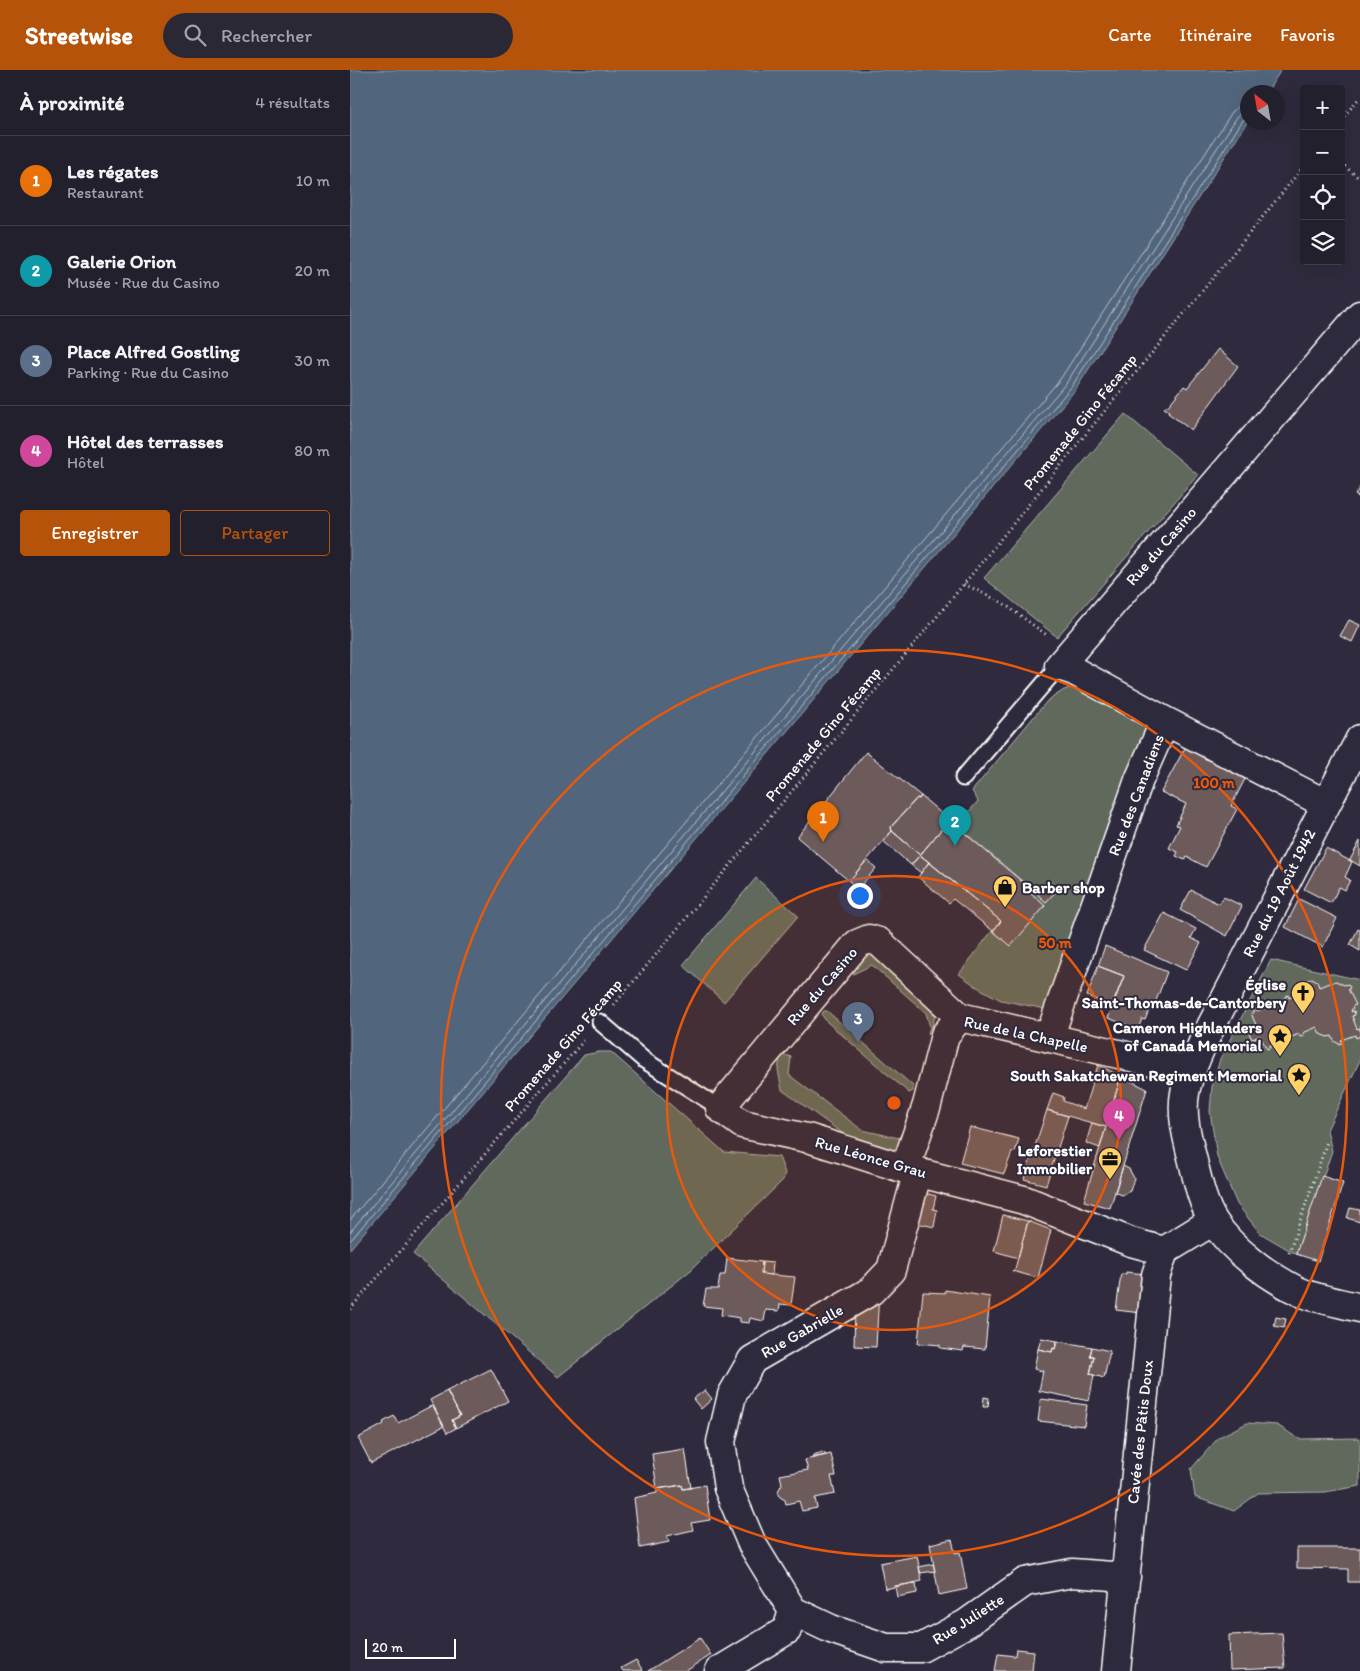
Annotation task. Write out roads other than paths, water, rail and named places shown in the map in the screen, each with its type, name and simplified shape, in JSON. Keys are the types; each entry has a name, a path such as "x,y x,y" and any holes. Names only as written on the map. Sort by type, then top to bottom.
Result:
{"street":[{"name":"Rue du Casino","path":"1065,658 1360,315"},
{"path":"1065,658 1074,671 1326,804"},
{"name":"Rue des Canadiens","path":"1048,1038 1139,780 1166,721"},
{"name":"Rue du 19 Août 1942","path":"1360,739 1204,1040 1191,1071 1184,1095 1184,1121 1200,1188 1213,1221 1237,1249 1274,1277 1300,1292 1360,1308"},
{"name":"Rue du Casino","path":"720,1108 857,944 869,939 879,942 960,1017"},
{"name":"Rue de la Chapelle","path":"912,1170 945,1035 960,1017 1191,1071"},
{"name":"Rue Léonce Grau","path":"720,1108 742,1124 811,1140 1024,1200 1131,1242 1164,1251"},
{"name":"Rue Gabrielle","path":"793,1611 752,1544 728,1488 721,1442 732,1395 752,1360 871,1291 891,1270 912,1170"},
{"path":"1164,1251 1213,1221"},
{"name":"Cavée des Pâtis Doux","path":"1116,1671 1156,1275 1164,1251"},
{"name":"Rue Juliette","path":"793,1611 831,1630 886,1648 921,1648 967,1623 1025,1582 1072,1573 1126,1577"},
{"path":"719,1671 787,1630 793,1611"}],"lane":[{"name":"Rue du Casino","path":"963,778 1065,658"},
{"name":"Rue Léonce Grau","path":"600,1022 644,1060 720,1108"}],"water":[{"path":"350,70 1281,70 1271,85 1240,85 1240,130 1242,130 1076,389 350,1249"}],"place":[{"name":"Les régates","path":"823,842"},
{"name":"Galerie Orion","path":"955,846"},
{"name":"Barber shop","path":"1005,908"},
{"name":"Église Saint-Thomas-de-Cantorbery","path":"1303,1014"},
{"name":"Place Alfred Gostling","path":"858,1043"},
{"name":"Cameron Highlanders of Canada Memorial","path":"1280,1057"},
{"name":"South Sakatchewan Regiment Memorial","path":"1299,1096"},
{"name":"Hôtel des terrasses","path":"1119,1140"},
{"name":"Leforestier Immobilier","path":"1110,1180"}]}
